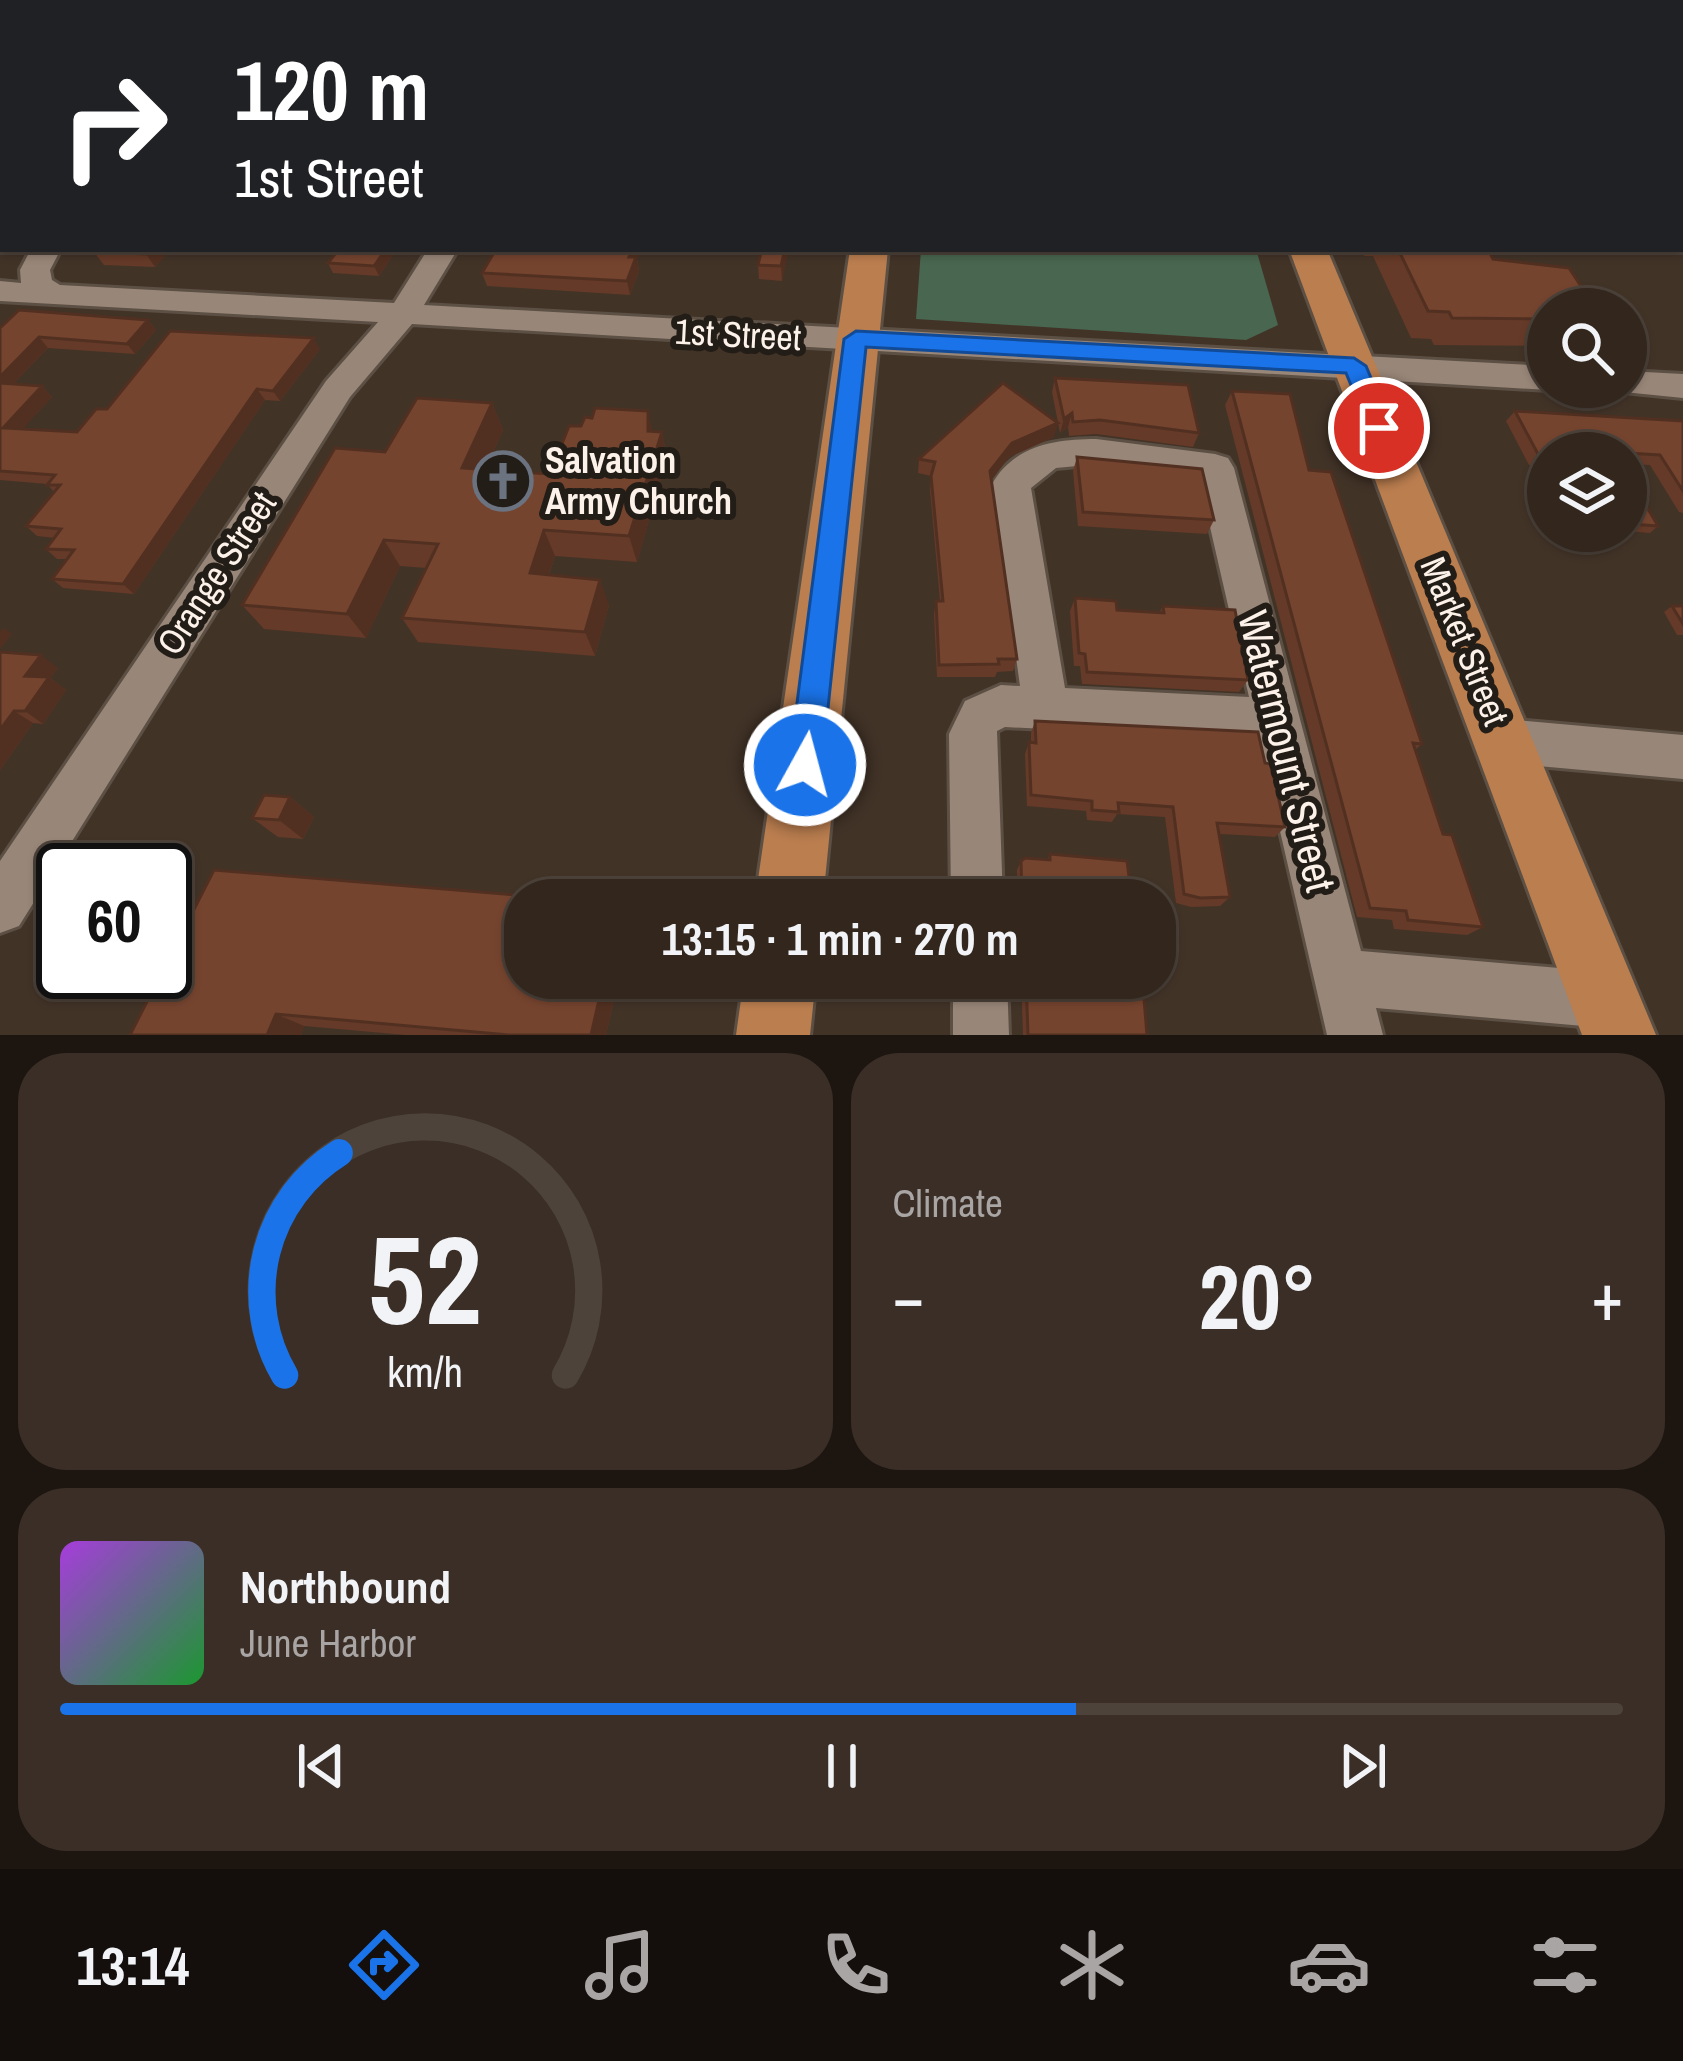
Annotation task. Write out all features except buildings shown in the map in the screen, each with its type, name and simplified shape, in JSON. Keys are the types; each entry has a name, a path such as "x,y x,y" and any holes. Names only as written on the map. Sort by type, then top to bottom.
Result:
{"main road":[{"path":"792,879 869,252"},
{"name":"Market Street","path":"1309,252 1612,1017"},
{"path":"773,1035 777,999"}],"street":[{"path":"0,274 40,252"},
{"path":"44,252 35,269 37,284 55,295"},
{"name":"Orange Street","path":"0,907 338,388 401,317 441,252"},
{"name":"1st Street","path":"0,291 1527,377"},
{"path":"1647,384 1683,386"},
{"name":"Watermount Street","path":"1046,708 1011,484 1029,465 1057,454 1179,460 1215,468 1355,1035"},
{"path":"976,879 972,734 981,716 1001,706 1280,720"},
{"path":"1505,741 1683,757"},
{"path":"1340,977 1612,1017"},
{"path":"980,999 981,1035"}],"green space":[{"path":"921,252 1257,252 1278,325 1246,340 916,319"}],"place":[{"name":"Salvation Army Church","path":"503,481"}],"route":[{"path":"805,765 856,339 1354,366 1379,428"}]}
